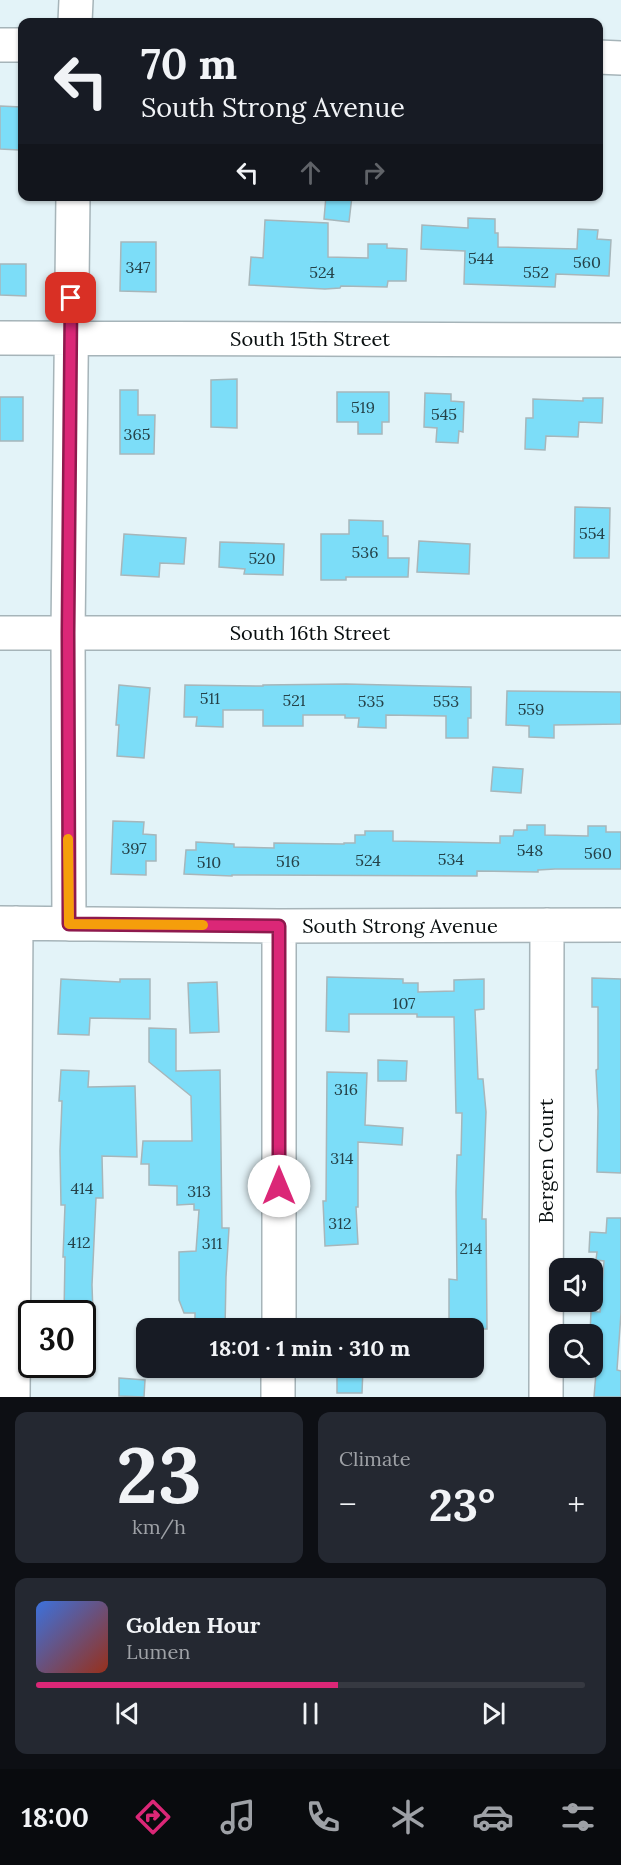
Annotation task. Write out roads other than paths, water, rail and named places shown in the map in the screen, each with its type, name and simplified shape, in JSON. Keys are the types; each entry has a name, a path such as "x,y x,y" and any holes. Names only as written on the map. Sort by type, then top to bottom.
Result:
{"street":[{"path":"75,18 76,0"},
{"path":"0,45 18,45"},
{"path":"603,57 621,58"},
{"path":"69,924 68,633 73,201"},
{"name":"South 15th Street","path":"0,338 621,340"},
{"name":"South 16th Street","path":"0,633 621,633"},
{"path":"8,923 13,1397"},
{"name":"South Strong Avenue","path":"8,923 279,926 621,925"},
{"name":"Bergen Court","path":"546,1397 547,925"},
{"path":"279,926 279,1318"},
{"path":"278,1378 278,1397"}]}
